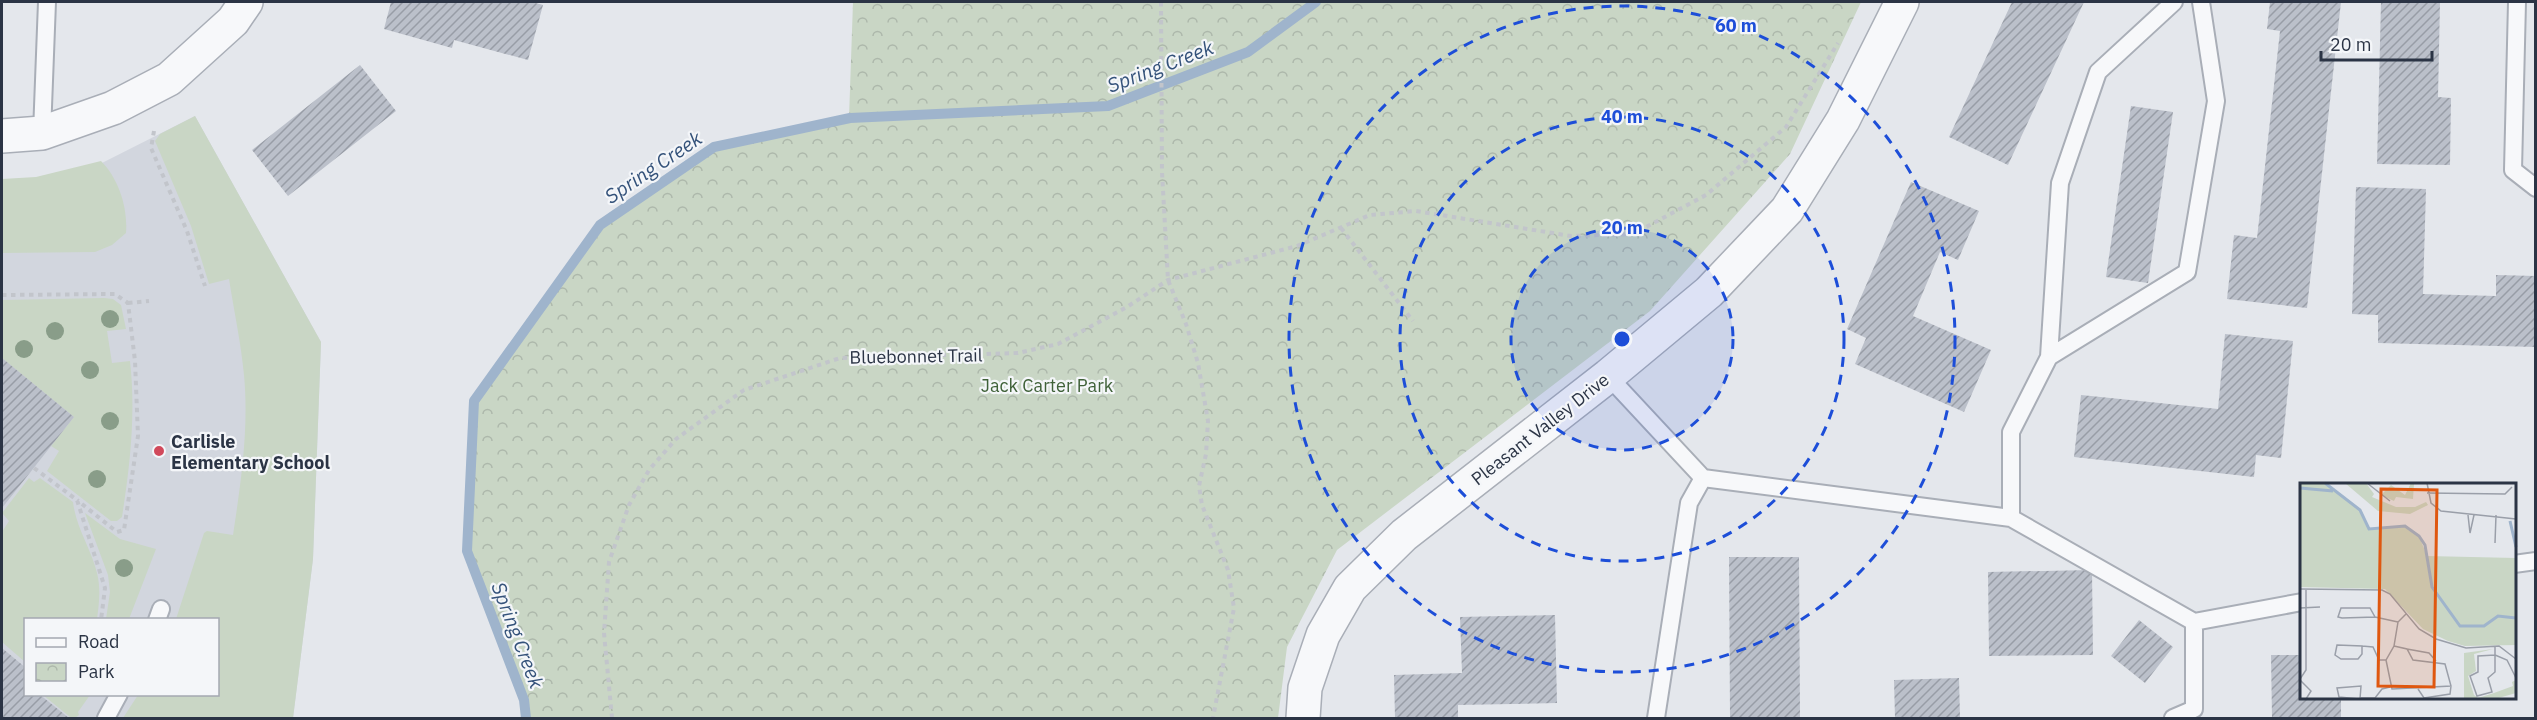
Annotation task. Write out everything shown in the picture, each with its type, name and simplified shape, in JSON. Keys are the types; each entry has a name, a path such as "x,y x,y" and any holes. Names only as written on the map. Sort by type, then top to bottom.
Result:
{"street":[{"path":"2,136 42,134 112,108 169,79 233,21 246,2"},
{"name":"Pleasant Valley Drive","path":"1303,718 1305,688 1323,635 1350,588 1404,535 1608,376 1709,292 1787,210 1844,120 1902,2"}],"lane":[{"path":"42,134 47,2"},
{"path":"2011,518 2011,432 2049,357 2060,183 2098,72 2174,2"},
{"path":"2049,357 2187,272 2216,101 2200,2"},
{"path":"2517,2 2514,170 2535,188"},
{"path":"1608,376 1703,478 2011,518 2194,622 2300,602"},
{"path":"1656,718 1689,503 1703,478"},
{"path":"2516,564 2535,561"},
{"path":"2173,718 2194,709 2194,622"},
{"path":"106,718 117,696"}],"path":[{"path":"1161,2 1162,172 1168,279 1186,324 1198,363 1208,421 1206,454 1199,486 1200,495 1228,570 1234,608 1213,718"},
{"name":"Bluebonnet Trail","path":"612,718 604,633 609,562 629,505 649,470 676,439 744,390 840,358 1018,353 1058,344 1127,307 1168,279 1297,246 1370,215 1416,211 1570,236 1633,234 1706,195 1786,127 1841,39"},
{"path":"154,131 151,148 187,231 205,286"},
{"path":"1341,228 1413,321"},
{"path":"2,295 115,294 128,303 149,302"},
{"path":"34,468 117,532 124,530 138,436 135,361 128,303"},
{"path":"77,500 105,588 101,618"}],"shaded area":[{"name":"Carlisle Elementary School","path":"195,116 321,342 313,559 293,718 2,718 2,184 96,166"}],"green space":[{"name":"Jack Carter Park","path":"853,2 1861,2 1790,154 1650,311 1337,550 1287,647 1278,718 526,718 524,700 467,551 474,401 600,225 714,147 849,118"},
{"path":"195,116 321,342 313,559 293,718 123,718 137,696 219,696 219,618 176,618 204,533 207,531 233,535 245,435 243,363 229,279 209,284 191,226 155,141 160,134"},
{"path":"101,161 113,176 121,194 126,233 112,245 95,252 2,253 2,179 36,177"},
{"path":"113,299 121,305 126,329 107,331 112,363 130,361 132,381 130,459 122,517 117,521 111,521 47,471 59,451 51,446 74,417 2,358 2,300"},
{"path":"29,478 34,482 40,478 73,502 77,521 91,555 99,585 97,618 24,618 24,661 2,642 2,532 9,521 2,513"},
{"path":"85,513 120,539 156,549 129,618 106,618 110,592 108,575"},
{"path":"44,696 89,696 78,712 79,715 75,718 70,717"}],"building":[{"path":"391,2 532,2 543,5 528,60 454,40 452,48 384,29"},
{"path":"2012,2 2084,2 2008,165 1949,137"},
{"path":"2270,2 2341,2 2307,308 2227,299 2234,235 2257,238 2280,31 2267,29"},
{"path":"2381,2 2440,2 2438,97 2451,98 2450,165 2377,164"},
{"path":"360,65 396,111 288,196 252,150"},
{"path":"2131,106 2173,112 2148,283 2106,277"},
{"path":"1911,182 1979,211 1958,260 1940,252 1913,316 1991,350 1964,412 1855,364 1866,338 1847,329"},
{"path":"2356,187 2426,189 2423,294 2496,296 2496,275 2536,276 2536,347 2378,343 2378,315 2352,314"},
{"path":"2225,334 2293,341 2281,458 2256,455 2254,477 2074,457 2081,395 2218,409"},
{"path":"2,358 74,417 2,508"},
{"path":"1729,557 1799,557 1800,718 1730,718"},
{"path":"2092,570 2093,655 1989,656 1988,572"},
{"path":"1555,615 1557,703 1458,705 1458,718 1395,718 1394,675 1462,673 1460,617"},
{"path":"2139,620 2173,647 2145,683 2111,656"},
{"path":"2,648 24,666 24,696 42,696 69,718 2,718"},
{"path":"2271,655 2300,655 2300,699 2341,699 2341,718 2272,718"},
{"path":"1959,678 1960,718 1895,718 1894,680"}],"waterway":[{"name":"Spring Creek","path":"526,718 524,700 467,551 474,401 600,225 714,147 850,118 1108,106 1248,52 1316,2"}],"place":[{"name":"Carlisle Elementary School","path":"159,451"}]}
